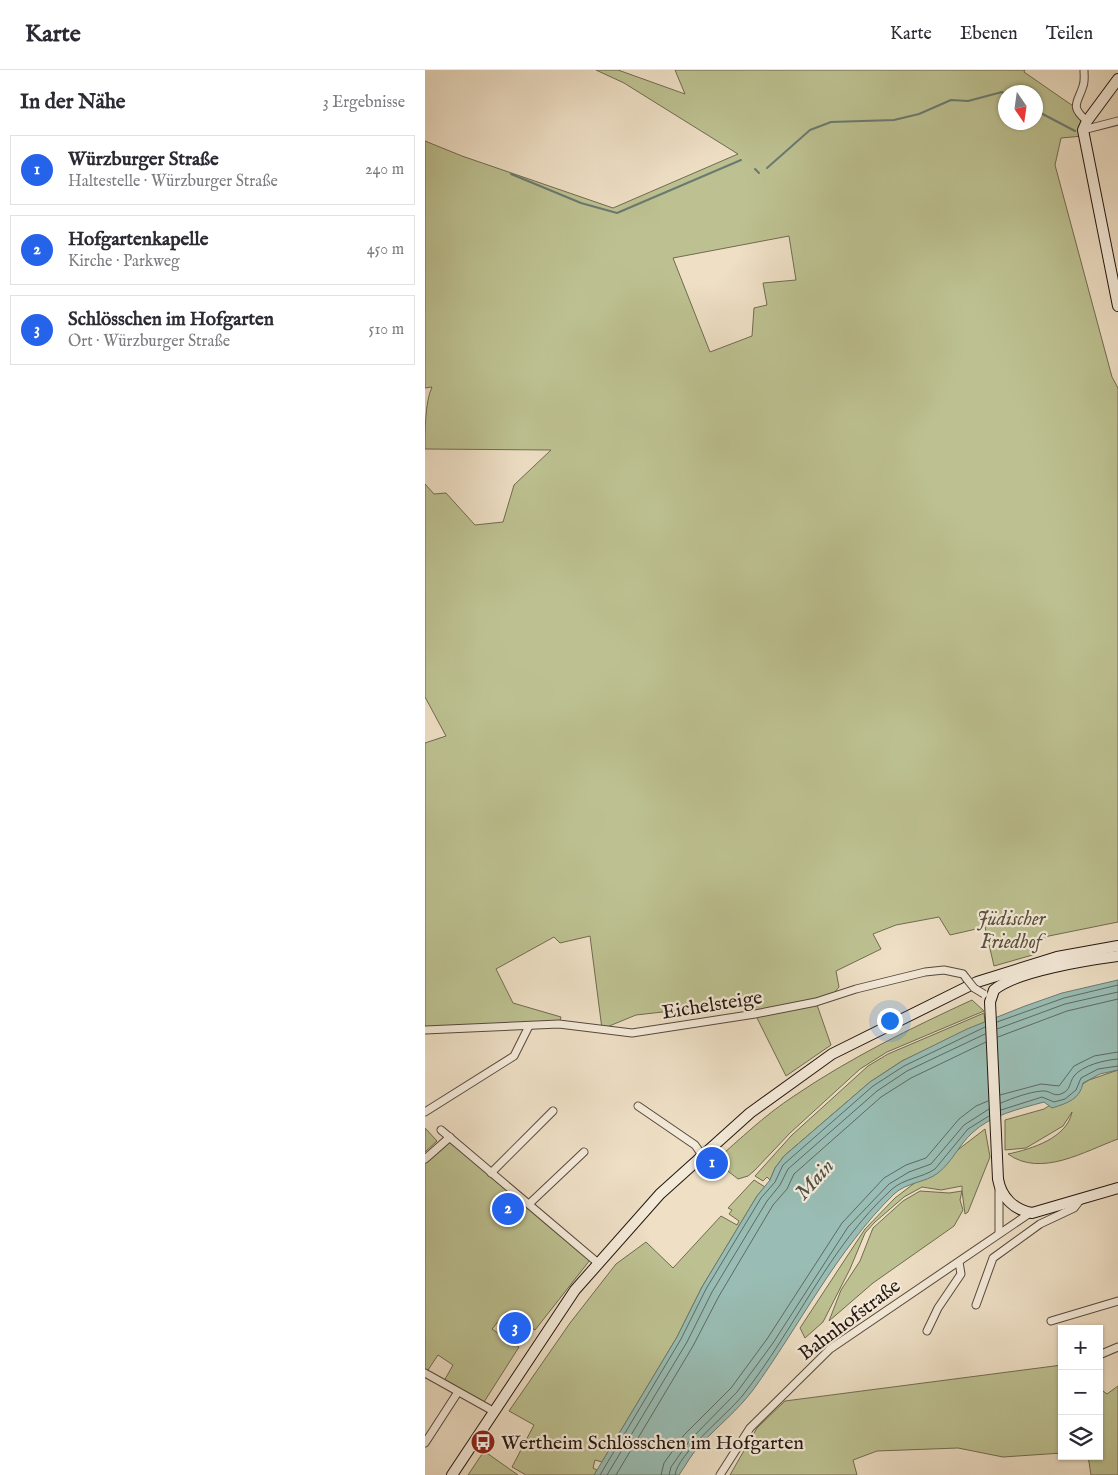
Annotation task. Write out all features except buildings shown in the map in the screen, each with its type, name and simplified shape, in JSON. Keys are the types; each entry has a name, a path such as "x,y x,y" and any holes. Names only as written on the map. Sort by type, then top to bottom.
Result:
{"main road":[{"path":"1118,79 1085,125 1118,306"},
{"path":"451,1475 559,1313 598,1263 660,1194 701,1154 749,1113 832,1054 961,990 992,977 1038,962 1118,946"},
{"path":"1118,956 1072,964 1009,981 997,987 989,997 998,1182 1004,1196 1012,1204 1030,1213 1118,1188"}],"street":[{"path":"1084,70 1084,85 1075,103 1085,125 1118,121"},
{"name":"Eichelsteige","path":"425,1030 559,1024 632,1032 657,1030 816,1002 856,989 925,972 944,970 963,974 974,988 989,997"},
{"path":"425,1112 514,1056 529,1026"},
{"path":"638,1106 695,1145 701,1154"},
{"path":"491,1173 553,1111"},
{"path":"441,1130 598,1263"},
{"path":"425,1160 450,1137"},
{"path":"529,1204 584,1152"},
{"path":"998,1182 999,1234"},
{"path":"976,1305 993,1258 1040,1224 1075,1208 1081,1199"},
{"name":"Bahnhofstraße","path":"720,1475 750,1428 822,1356 852,1332 1030,1213"},
{"path":"927,1331 938,1308 961,1274 959,1262"},
{"path":"1051,1322 1118,1301"},
{"path":"1103,1353 1118,1347"},
{"path":"425,1373 493,1411"},
{"path":"425,1443 458,1392"}],"green space":[{"name":"Jüdischer Friedhof","path":"596,70 618,70 685,94 675,70 1025,70 1024,72 1043,85 998,85 998,130 1043,130 1043,85 1076,108 1081,116 1083,136 1061,138 1055,165 1112,377 1118,388 1118,922 1039,938 1036,954 994,966 985,927 950,935 939,917 896,925 873,934 881,949 836,971 839,987 829,999 816,1002 831,1045 786,1076 755,1014 752,1002 636,1015 602,1029 590,936 560,943 554,937 496,969 513,1003 561,1017 559,1024 425,1030 425,743 446,736 425,697 425,484 434,494 446,493 475,525 503,522 514,485 551,450 425,449 425,425 432,387 425,388 425,141 462,156 613,208 738,154 624,83","holes":["789,236 796,280 763,283 767,305 754,308 752,336 710,352 673,258"]},
{"path":"972,1000 984,1011 887,1052 860,1069 790,1133 748,1176 738,1179 715,1161 773,1111 815,1082 881,1044"},
{"path":"984,1013 985,1022 902,1061 870,1082 784,1156 775,1168 770,1180 767,1177 763,1181 755,1176 792,1135 868,1066 888,1054"},
{"path":"1118,1070 1118,1139 1063,1160 1049,1163 1021,1161 1008,1154 1027,1149 1047,1141 1063,1129 1069,1121 1072,1112 1063,1126 1026,1148 1005,1150 1005,1120 1044,1109 1089,1080"},
{"path":"425,1128 437,1141 425,1152"},
{"path":"985,1129 990,1157 968,1212 965,1214 962,1186 941,1190 922,1187 904,1197 875,1222 865,1233 850,1269 823,1322 805,1338 800,1328 865,1229 895,1198"},
{"path":"450,1137 590,1260 535,1330 506,1312 492,1329 519,1347 484,1402 444,1381 453,1365 438,1355 428,1370 425,1369 425,1159"},
{"path":"754,1180 765,1187 757,1196 702,1287 677,1337 602,1462 595,1460 593,1468 597,1470 594,1475 526,1475 512,1467 534,1425 509,1411 570,1323 616,1264 646,1242 673,1268 721,1216 737,1225 739,1221 729,1214 732,1210 728,1208"},
{"path":"920,1191 949,1193 962,1191 960,1200 963,1210 954,1226 873,1283 829,1321 841,1290 860,1261 873,1228 903,1201"},
{"path":"1058,1366 1058,1453 1003,1457 958,1448 877,1451 853,1460 857,1475 730,1475 757,1428 785,1401"},
{"path":"1118,1386 1118,1475 1091,1475 1089,1460 1103,1460 1103,1391 1107,1394"},
{"path":"484,1451 518,1475 468,1475"}],"water":[{"name":"Main","path":"1118,980 1118,1070 1100,1074 1083,1083 1076,1097 1063,1104 1052,1108 1044,1102 997,1117 972,1133 938,1173 905,1187 894,1194 873,1216 836,1264 753,1390 698,1448 679,1475 594,1475 677,1337 702,1287 757,1196 770,1180 775,1168 784,1156 870,1082 902,1061 967,1029 1025,1006 1062,993"}],"waterway":[{"path":"767,168 810,130 831,122 894,120 919,114 951,100 968,101 998,93"},
{"path":"1043,114 1075,131"},
{"path":"511,174 581,203 617,213 741,160"},
{"path":"755,169 759,173"}],"place":[{"name":"Würzburger Straße","path":"712,1163"},
{"name":"Hofgartenkapelle","path":"508,1209"},
{"name":"Schlösschen im Hofgarten","path":"515,1328"},
{"name":"Wertheim Schlösschen im Hofgarten","path":"483,1442"}]}
